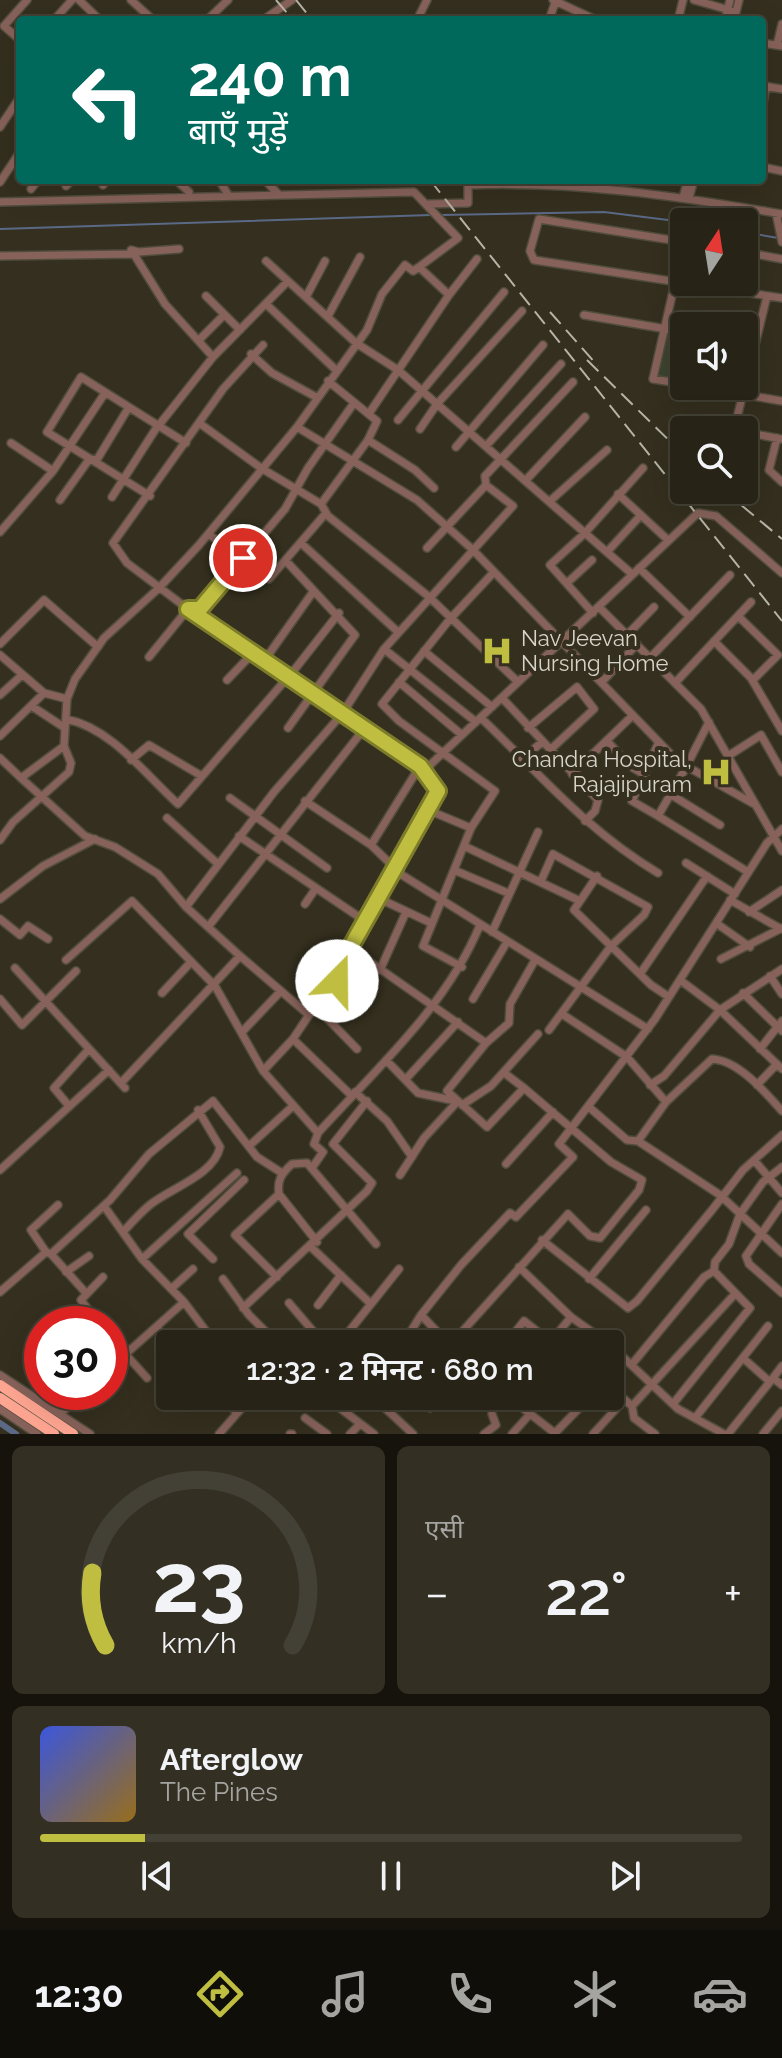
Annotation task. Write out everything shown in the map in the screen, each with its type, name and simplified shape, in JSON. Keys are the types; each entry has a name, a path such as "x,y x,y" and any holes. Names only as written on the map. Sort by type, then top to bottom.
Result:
{"highway":[{"path":"0,1385 73,1434"},
{"path":"0,1398 54,1434"}],"street":[{"path":"16,36 4,26 27,0"},
{"path":"58,16 72,0"},
{"path":"79,0 96,16"},
{"path":"131,0 149,16"},
{"path":"211,16 228,0"},
{"path":"269,16 292,0"},
{"path":"555,0 588,16"},
{"path":"694,0 732,14"},
{"path":"730,0 732,14"},
{"path":"732,14 739,0"},
{"path":"779,46 782,24"},
{"path":"0,127 16,103"},
{"path":"0,182 16,158"},
{"path":"31,189 35,184"},
{"path":"180,184 189,192"},
{"path":"222,184 229,196"},
{"path":"269,184 279,195"},
{"path":"428,204 468,203 468,185 482,184"},
{"path":"561,184 638,190 779,213 781,258 758,254"},
{"path":"638,190 639,184"},
{"path":"686,198 688,184"},
{"path":"686,198 692,184"},
{"path":"0,202 414,192 428,204 435,218 458,238 413,271 405,265 382,294 367,330 297,427 208,534 159,588 98,647 75,679 67,699 64,746 71,763 69,772 13,822 0,840"},
{"path":"670,240 539,219 535,223 530,251 534,260 670,281"},
{"path":"131,250 179,249"},
{"path":"0,256 134,254 131,250"},
{"path":"131,250 165,304 213,357"},
{"path":"328,316 360,257"},
{"path":"370,412 477,259"},
{"path":"266,261 356,343 400,371 607,552 636,571 690,617"},
{"path":"306,297 325,261"},
{"path":"419,267 449,295"},
{"path":"112,497 158,426 213,357 288,281"},
{"path":"398,420 504,292"},
{"path":"758,295 782,298"},
{"path":"206,296 240,330"},
{"path":"670,382 653,379 671,296"},
{"path":"758,333 767,296"},
{"path":"266,304 336,370"},
{"path":"420,429 437,404 522,311"},
{"path":"199,340 224,315"},
{"path":"584,315 670,329"},
{"path":"263,345 251,354 113,543 127,563 159,588 420,766 438,791 350,948 337,981 293,1039 263,1071"},
{"path":"456,447 543,345"},
{"path":"251,354 272,373 316,397"},
{"path":"486,446 561,364"},
{"path":"150,496 47,432 81,377 186,443"},
{"path":"321,504 351,459 368,440 377,421 370,412 328,381"},
{"path":"186,907 254,817 342,714 384,649 428,596 513,506 486,485 485,476 573,382"},
{"path":"0,532 53,471 105,393"},
{"path":"758,397 782,401"},
{"path":"188,609 200,609 285,509 354,403"},
{"path":"60,500 88,461 98,458 129,407"},
{"path":"526,480 585,417"},
{"path":"202,425 261,468 321,504 326,513 428,596 518,682"},
{"path":"297,427 417,500 472,549 658,744 685,767 755,805"},
{"path":"758,435 780,439 769,470 782,482"},
{"path":"368,440 415,470 434,488"},
{"path":"11,443 53,471"},
{"path":"550,501 607,450"},
{"path":"643,468 585,533 550,565 637,644 701,709 782,851"},
{"path":"427,548 486,485"},
{"path":"618,494 668,540"},
{"path":"420,766 430,765 445,752 698,513 707,512 716,516 782,573"},
{"path":"269,579 326,513"},
{"path":"607,552 641,515"},
{"path":"208,534 243,558"},
{"path":"301,543 398,632"},
{"path":"567,583 592,560"},
{"path":"286,561 313,592 339,613 355,635 288,728"},
{"path":"462,967 423,946 471,828 495,791 399,721 382,704 450,619 494,572"},
{"path":"650,658 730,575"},
{"path":"264,661 313,592"},
{"path":"0,644 44,600 98,647"},
{"path":"675,683 751,602"},
{"path":"627,635 654,607"},
{"path":"149,657 188,609"},
{"path":"66,719 82,722 131,760 178,804 339,613"},
{"path":"738,616 778,655 753,680"},
{"path":"0,631 7,637"},
{"path":"714,641 753,680 782,731"},
{"path":"602,682 637,644"},
{"path":"384,649 478,720 615,848 658,873"},
{"path":"424,651 492,707"},
{"path":"227,680 252,654"},
{"path":"0,655 44,693 67,699"},
{"path":"0,695 22,675"},
{"path":"399,682 462,735"},
{"path":"528,728 577,687 594,709 550,750"},
{"path":"0,736 44,693"},
{"path":"502,698 541,743 598,800 595,811 585,821"},
{"path":"33,707 65,728"},
{"path":"572,774 632,716"},
{"path":"658,816 709,722"},
{"path":"208,927 268,855 305,801 364,729"},
{"path":"728,756 761,735 782,772"},
{"path":"607,741 630,766 645,775"},
{"path":"522,759 541,743"},
{"path":"658,744 632,801 748,872"},
{"path":"131,760 149,745 200,775"},
{"path":"21,778 64,746"},
{"path":"0,758 85,836 115,847 158,874 186,907 309,1015"},
{"path":"371,845 420,766"},
{"path":"670,794 720,825"},
{"path":"230,798 327,868"},
{"path":"305,801 371,845 396,868 443,902 648,1029"},
{"path":"428,810 471,828"},
{"path":"167,818 218,864"},
{"path":"412,1330 493,1231 510,1213 516,1217 573,1157 559,1144 590,1108 648,1029 748,872 773,835 782,829"},
{"path":"492,932 538,832"},
{"path":"239,836 365,921"},
{"path":"1,897 43,866 95,839"},
{"path":"464,846 580,901"},
{"path":"541,881 553,854 648,907 611,946 549,1030"},
{"path":"686,863 707,876 749,912 781,929"},
{"path":"454,870 508,893"},
{"path":"597,876 574,910 640,974 669,997"},
{"path":"640,974 707,876"},
{"path":"305,904 316,888"},
{"path":"749,912 782,890"},
{"path":"378,898 431,923"},
{"path":"66,960 132,901 215,986 263,1071 318,1133"},
{"path":"380,970 406,912"},
{"path":"0,919 20,935 28,926 48,939"},
{"path":"716,923 750,947"},
{"path":"312,1168 323,1152 314,1144 318,1133 448,989 462,967 480,925"},
{"path":"721,959 781,929"},
{"path":"473,999 507,942"},
{"path":"350,948 486,1043"},
{"path":"15,968 123,1086 240,956"},
{"path":"524,1088 487,1127 447,1091 486,1043 509,1023 510,1004 535,960"},
{"path":"162,993 191,962"},
{"path":"650,1085 664,1076 720,1010 782,969"},
{"path":"0,999 22,1025 76,971"},
{"path":"770,976 782,994"},
{"path":"680,980 720,1010 780,1066 757,1085"},
{"path":"242,1032 280,992"},
{"path":"743,993 781,1026 760,1049"},
{"path":"317,1008 357,1049"},
{"path":"562,1014 627,1057 666,1102"},
{"path":"406,1079 458,1022"},
{"path":"400,1175 460,1103 491,1086 538,1034"},
{"path":"293,1039 354,1094 367,1101 387,1121 412,1157"},
{"path":"69,1106 54,1088 89,1049"},
{"path":"638,1141 666,1102 712,1059 723,1060 757,1085 782,1111"},
{"path":"386,1060 418,1093 460,1103"},
{"path":"0,1170 109,1070"},
{"path":"463,1330 568,1214 590,1236 600,1238 639,1190 642,1180 611,1162 507,1075"},
{"path":"0,1292 104,1206 149,1154 198,1110 213,1101 257,1157 282,1173"},
{"path":"243,1308 314,1244 372,1183 333,1144 367,1101"},
{"path":"249,1146 293,1106"},
{"path":"590,1108 627,1140 638,1141 720,1195 782,1253"},
{"path":"123,1232 152,1203 195,1176 218,1155 220,1147 198,1110"},
{"path":"506,1164 553,1112"},
{"path":"542,1240 628,1308 703,1221 720,1195 782,1135"},
{"path":"754,1160 782,1193"},
{"path":"370,1303 314,1244 279,1194 277,1183 282,1173 292,1164 307,1163 376,1244"},
{"path":"673,1404 750,1308 734,1295 714,1271 715,1262 729,1244 740,1214 769,1177 782,1167"},
{"path":"142,1259 237,1173"},
{"path":"188,1234 244,1180"},
{"path":"277,1277 235,1235 279,1194"},
{"path":"782,1204 746,1256 749,1264 782,1293"},
{"path":"58,1205 31,1230 85,1292"},
{"path":"104,1206 142,1259 184,1302 205,1330"},
{"path":"589,1279 646,1210"},
{"path":"179,1225 213,1259"},
{"path":"66,1272 89,1256"},
{"path":"519,1267 571,1317 590,1330"},
{"path":"171,1289 193,1269"},
{"path":"350,1330 399,1269"},
{"path":"633,1363 704,1277 714,1271"},
{"path":"318,1305 341,1275"},
{"path":"84,1306 85,1292 103,1277"},
{"path":"223,1279 243,1308 264,1330"},
{"path":"632,1406 734,1295"},
{"path":"128,1351 184,1302"},
{"path":"289,1303 312,1330"},
{"path":"421,1315 436,1330"},
{"path":"562,1330 571,1317"},
{"path":"517,1330 524,1321 535,1330"},
{"path":"695,1418 768,1326"},
{"path":"156,1327 159,1330"},
{"path":"624,1356 673,1404 726,1434 782,1366"},
{"path":"128,1357 147,1378"},
{"path":"743,1358 782,1385"},
{"path":"0,1375 90,1434"},
{"path":"624,1400 632,1406 634,1418 655,1434"},
{"path":"0,1409 37,1434"},
{"path":"61,1413 64,1410"},
{"path":"234,1410 237,1413"},
{"path":"219,1434 240,1410"},
{"path":"342,1410 374,1434"},
{"path":"525,1410 555,1434 578,1410"},
{"path":"593,1434 615,1410"},
{"path":"388,1411 413,1434"},
{"path":"763,1434 782,1411"},
{"path":"484,1434 496,1425 492,1414"},
{"path":"512,1434 530,1414"},
{"path":"305,1418 327,1434"},
{"path":"350,1434 360,1424"}],"green space":[{"path":"666,331 670,332 670,377 658,375"}],"waterway":[{"path":"441,215 604,212 670,220"},
{"path":"0,229 431,215"},
{"path":"758,234 778,238"},
{"path":"0,1423 16,1434"}],"railway":[{"path":"276,0 290,16"},
{"path":"296,0 309,16"},
{"path":"433,184 782,621"},
{"path":"550,312 598,366"},
{"path":"587,360 670,441"},
{"path":"740,504 782,539"}],"place":[{"name":"Nav Jeevan Nursing Home","path":"497,651"},
{"name":"Chandra Hospital, Rajajipuram","path":"716,772"}],"route":[{"path":"243,558 200,609 188,609 420,766 438,791 350,948 337,981"}]}
